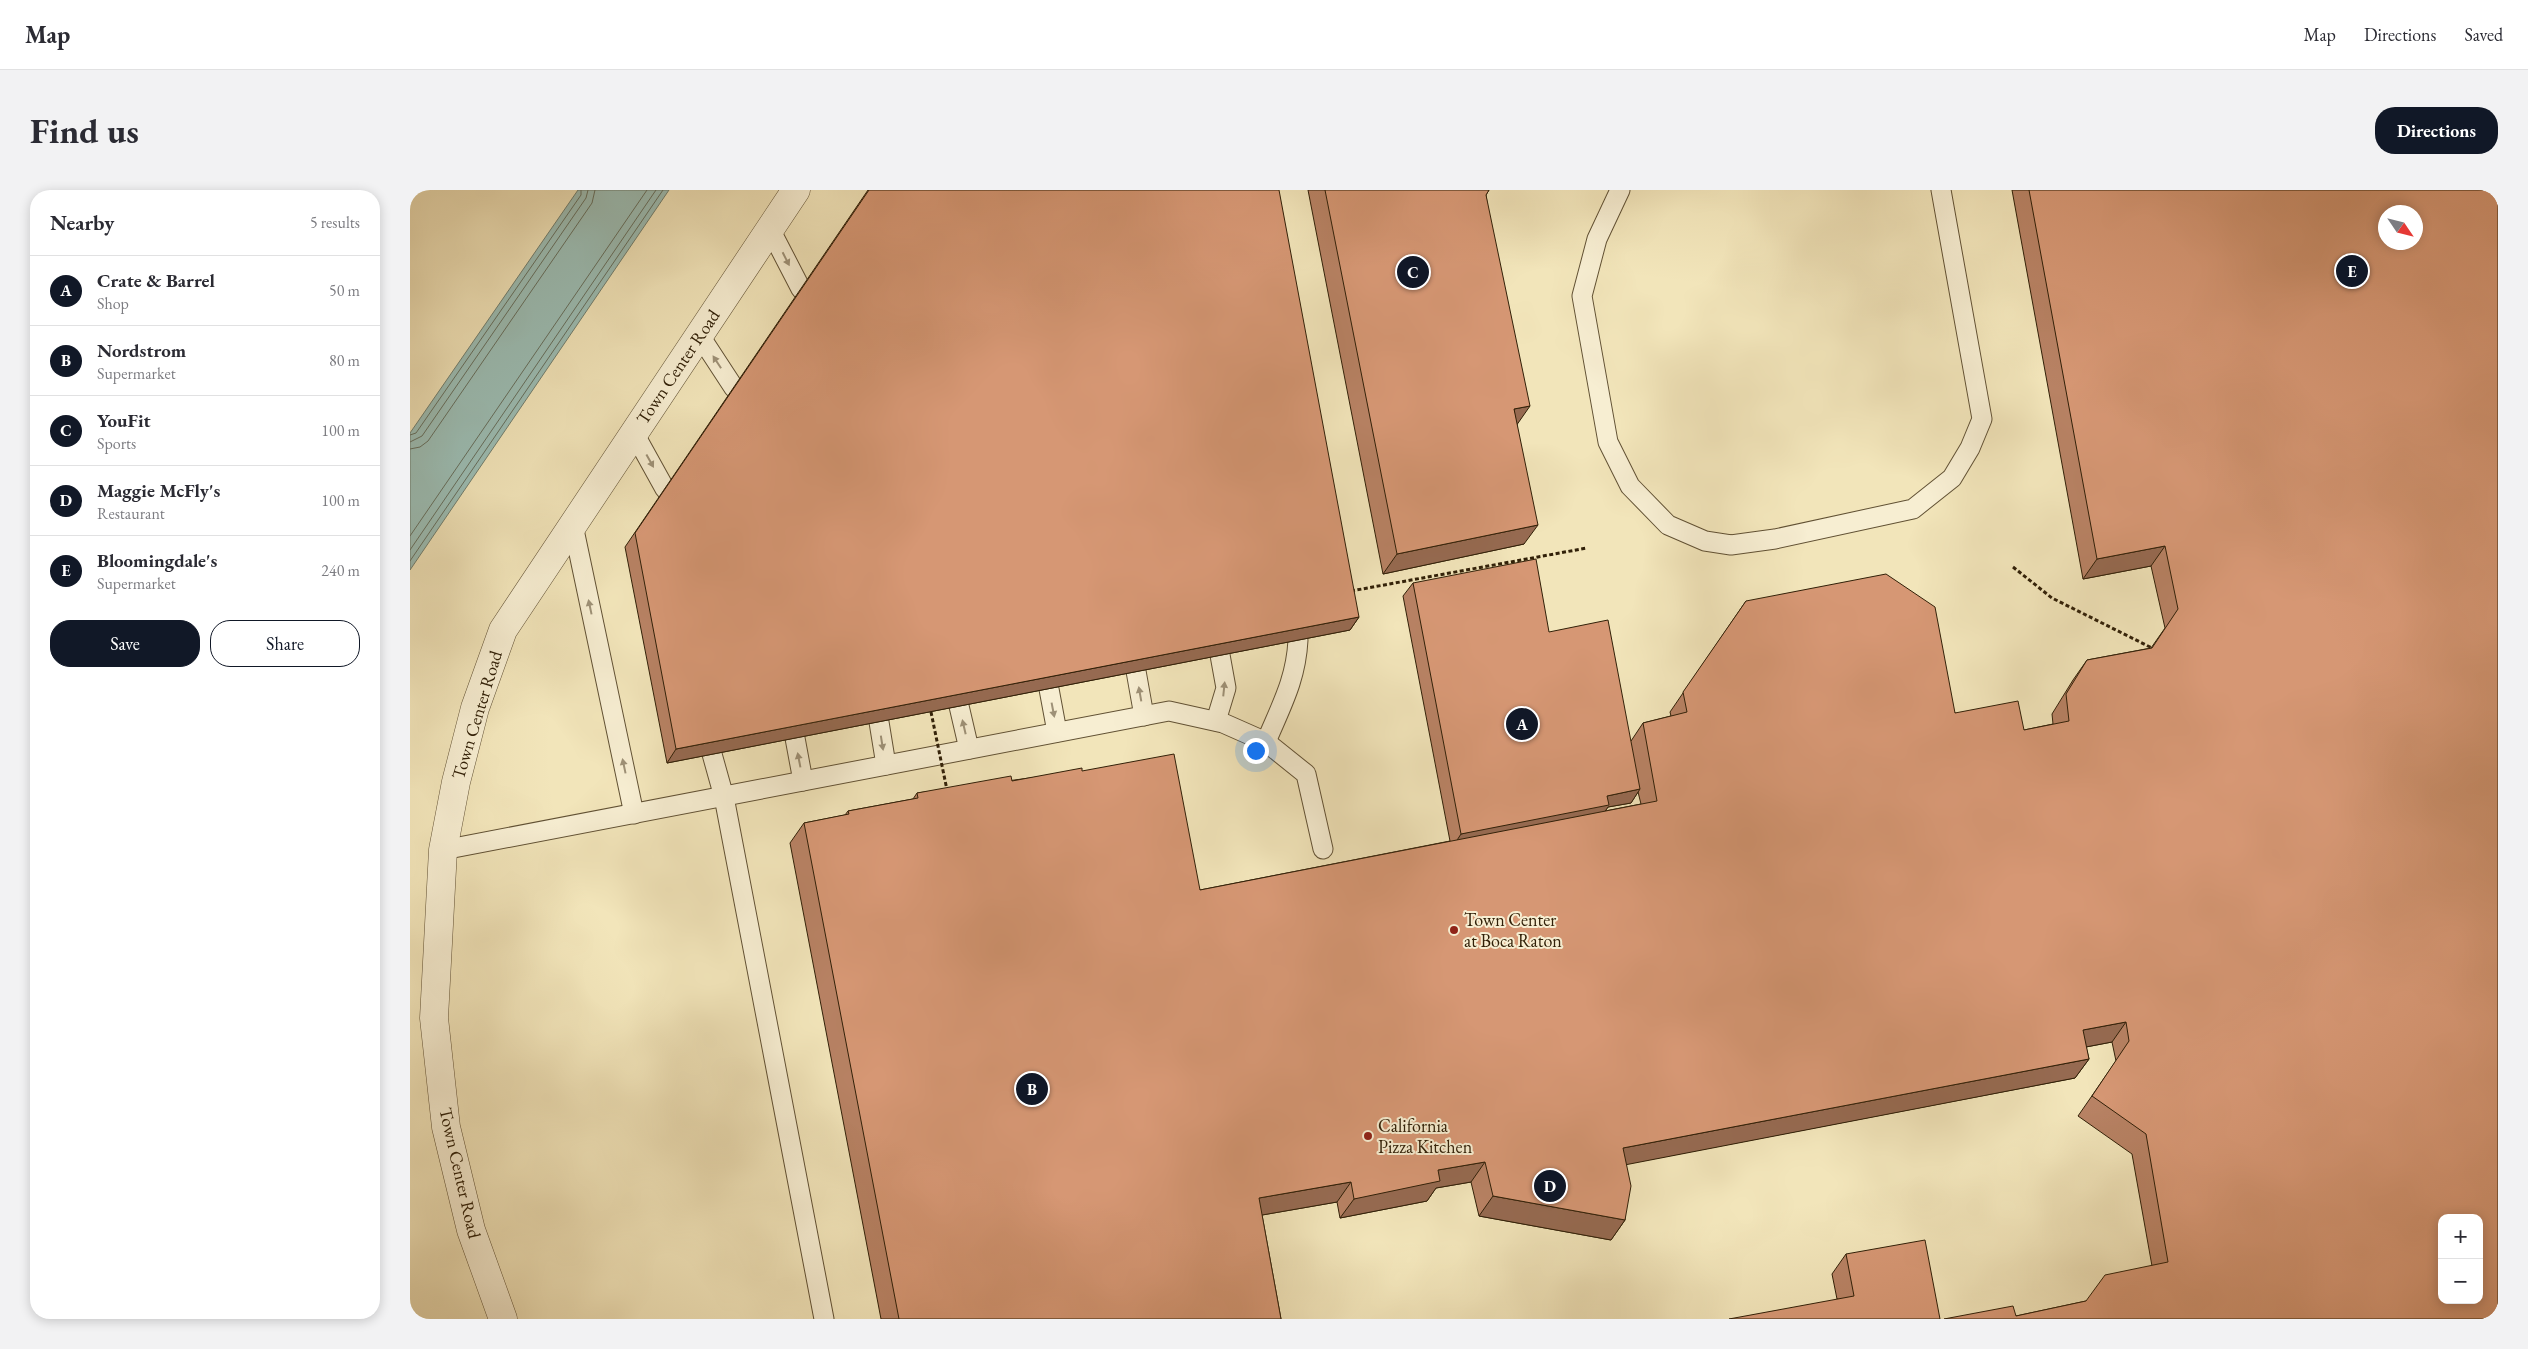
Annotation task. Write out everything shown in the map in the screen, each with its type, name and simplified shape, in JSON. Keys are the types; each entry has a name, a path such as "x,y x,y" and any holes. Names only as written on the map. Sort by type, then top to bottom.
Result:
{"street":[{"name":"Town Center Road","path":"503,1319 471,1230 446,1127 434,1018 443,850 456,782 475,708 504,630 796,190"}],"lane":[{"path":"1620,190 1597,239 1582,296 1608,442 1630,486 1668,525 1705,541 1731,545 1775,539 1913,509 1952,478 1970,448 1982,419 1941,190"},
{"path":"770,229 801,289"},
{"path":"700,336 734,388"},
{"path":"634,433 665,489"},
{"path":"573,525 634,814"},
{"path":"1266,742 1297,666 1298,640"},
{"path":"1216,721 1226,688 1220,655"},
{"path":"1136,671 1144,716"},
{"path":"1049,688 1057,732"},
{"path":"959,706 969,749"},
{"path":"443,850 1168,711 1216,721 1266,742 1306,774 1323,849"},
{"path":"879,722 886,765"},
{"path":"795,738 803,781"},
{"path":"712,754 724,796 824,1319"}],"path":[{"path":"1343,592 1587,548"},
{"path":"2013,567 2052,598 2152,648"},
{"path":"931,712 948,795"}],"water":[{"path":"578,190 669,190 410,570 410,433"}],"building":[{"path":"869,190 1279,190 1359,617 676,749 635,533"},
{"path":"1325,190 1489,190 1486,195 1530,406 1514,409 1538,525 1397,554"},
{"path":"2029,190 2498,190 2498,1319 1944,1319 2013,1306 2016,1316 2086,1301 2105,1275 2168,1262 2146,1134 2092,1096 2129,1041 2126,1022 2083,1030 2089,1059 1623,1148 1631,1186 1625,1220 1493,1196 1485,1162 1438,1170 1440,1181 1354,1199 1351,1182 1259,1198 1281,1319 899,1319 804,823 849,814 848,811 918,798 917,793 1011,776 1012,781 1082,768 1082,771 1174,754 1200,890 1657,801 1643,723 1687,712 1683,692 1746,601 1886,574 1935,607 1955,713 2018,701 2024,730 2069,721 2066,694 2087,660 2152,648 2178,609 2165,546 2097,559"},
{"path":"1536,559 1549,632 1608,620 1640,789 1607,796 1609,805 1461,834 1413,583"},
{"path":"1925,1240 1940,1319 1729,1319 1854,1296 1846,1254"}],"place":[{"name":"Bloomingdale's","path":"2352,271"},
{"name":"YouFit","path":"1413,272"},
{"name":"Crate & Barrel","path":"1522,724"},
{"name":"Town Center at Boca Raton","path":"1454,930"},
{"name":"Nordstrom","path":"1032,1089"},
{"name":"California Pizza Kitchen","path":"1368,1136"},
{"name":"Maggie McFly's","path":"1550,1186"}]}
